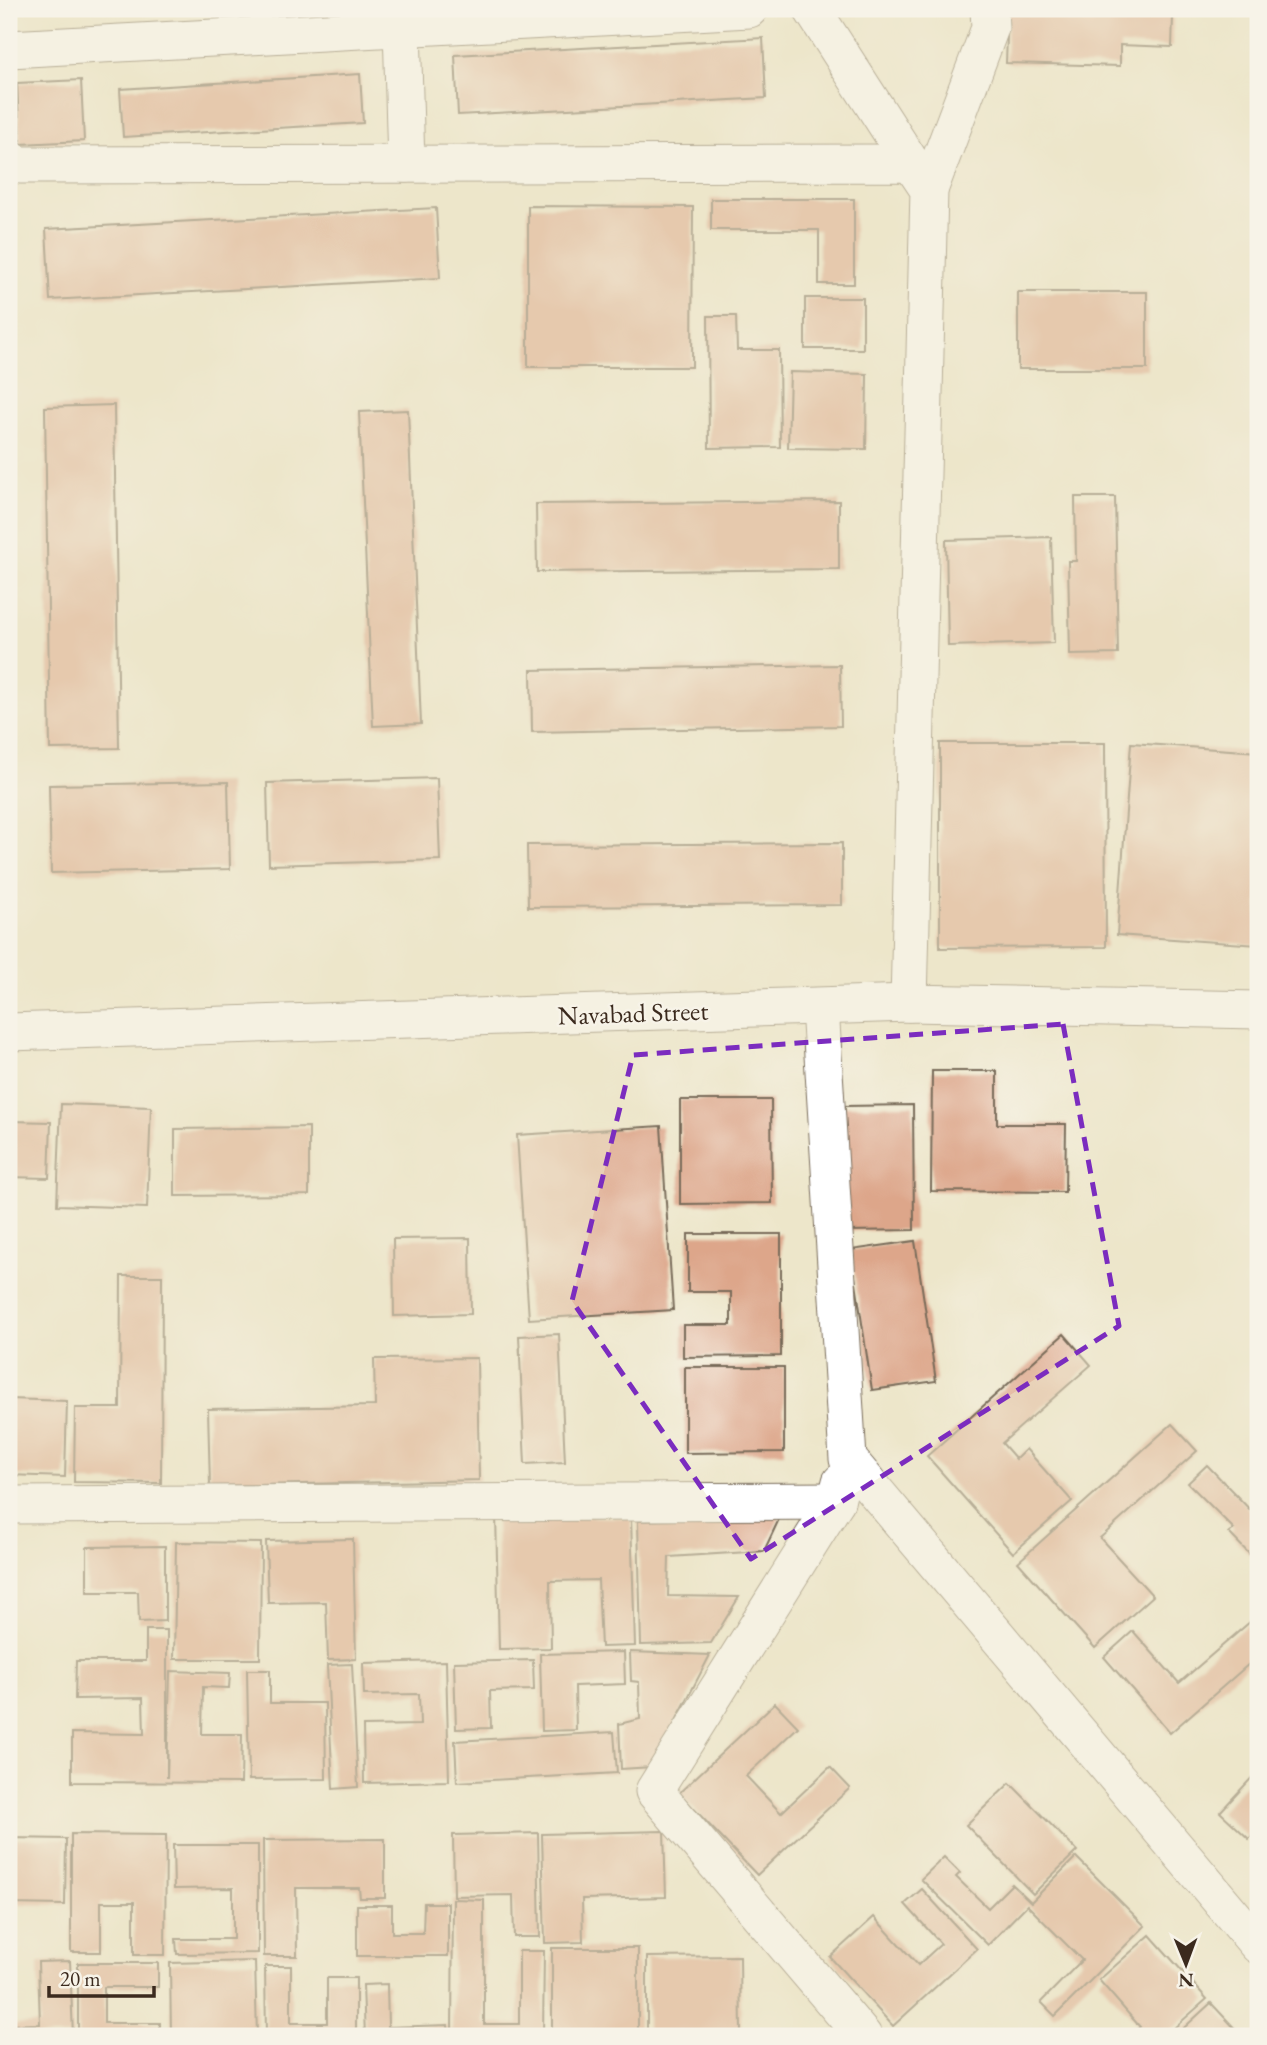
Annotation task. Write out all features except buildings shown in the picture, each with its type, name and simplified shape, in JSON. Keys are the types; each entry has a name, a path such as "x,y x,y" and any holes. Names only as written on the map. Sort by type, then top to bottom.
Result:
{"street":[{"path":"9,48 749,9"},
{"path":"812,9 920,177"},
{"path":"909,1003 920,177 990,28 989,9"},
{"path":"402,27 406,164"},
{"path":"9,159 20,164 406,164 920,177"},
{"name":"Navabad Street","path":"9,1032 909,1003 1258,1010"},
{"path":"820,1007 848,1459 836,1501 654,1791 863,2036"},
{"path":"848,1459 1258,1945"},
{"path":"9,1505 836,1501"}],"highlighted area":[{"path":"1063,1024 1119,1326 751,1559 572,1301 633,1055"}]}
